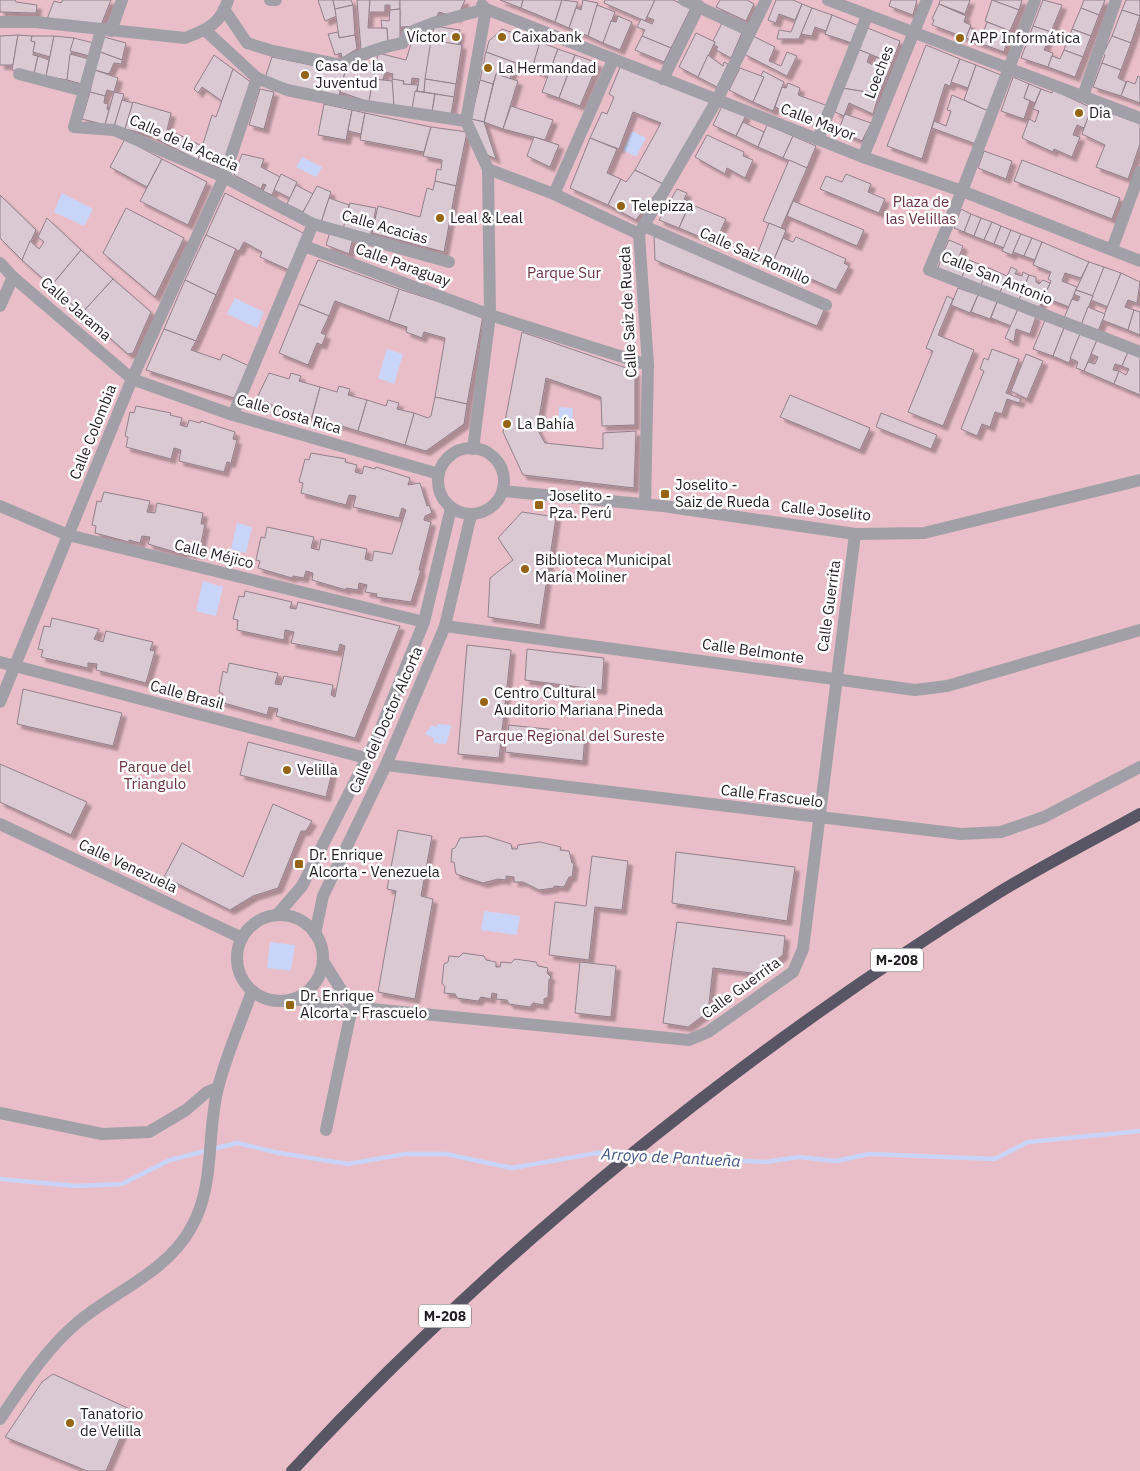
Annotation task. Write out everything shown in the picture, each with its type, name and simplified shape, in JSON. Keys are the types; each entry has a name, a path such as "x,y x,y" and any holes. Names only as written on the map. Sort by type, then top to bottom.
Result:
{"main road":[{"name":"M-208","path":"292,1471 463,1299 667,1127 772,1046 917,947 999,893 1140,814"}],"street":[{"name":"Calle de la Acacia","path":"122,0 106,30 84,90 74,127 114,130 224,177 313,224"},
{"path":"270,0 276,0"},
{"path":"684,0 750,31"},
{"path":"642,230 717,100 766,0"},
{"path":"828,0 1140,118"},
{"name":"Loeches","path":"863,157 927,0"},
{"name":"Calle San Antonio","path":"1035,0 962,191 929,270 1140,352"},
{"path":"1083,96 1116,0"},
{"path":"0,22 36,22 184,38 205,30 220,19 226,5"},
{"path":"226,5 247,42 273,51 341,65 367,52 403,43 408,33 484,6 466,121 488,169 490,315 473,448"},
{"name":"Calle Mayor","path":"484,6 613,60 863,157 962,191 1140,260"},
{"path":"662,79 699,6"},
{"path":"818,139 867,16"},
{"path":"205,30 257,78 287,90 360,105 466,121"},
{"path":"554,194 613,60"},
{"path":"19,74 84,90"},
{"name":"Calle Colombia","path":"0,702 132,379 224,177 257,78"},
{"name":"Calle Saiz Romillo","path":"488,169 826,305"},
{"path":"1112,249 1140,172"},
{"path":"232,415 313,224"},
{"name":"Calle Acacias","path":"313,224 449,262"},
{"name":"Calle Saiz de Rueda","path":"642,230 648,365 645,504"},
{"name":"Calle Paraguay","path":"304,246 490,315 648,365"},
{"name":"Calle Jarama","path":"0,263 132,379"},
{"path":"0,306 13,276"},
{"name":"Calle Costa Rica","path":"132,379 232,415 439,474"},
{"path":"473,448 487,453 498,462 504,476 503,491 491,508 472,515 451,508 443,499 438,487 439,474 443,464 451,455 461,450 473,448"},
{"name":"Calle Joselito","path":"503,491 645,504 855,534 924,533 1140,480"},
{"name":"Calle Méjico","path":"0,506 68,535 424,622"},
{"name":"Calle del Doctor Alcorta","path":"277,915 302,886 366,758 424,622 451,508"},
{"name":"Calle del Doctor Alcorta","path":"315,934 323,896 386,765 445,626 472,515"},
{"name":"Calle Guerrita","path":"293,999 327,1004 351,1012 689,1040 708,1032 793,972 803,949 855,534"},
{"name":"Calle Belmonte","path":"445,626 914,690 946,686 1140,630"},
{"name":"Calle Brasil","path":"0,662 366,758"},
{"name":"Calle Frascuelo","path":"386,765 961,834 1001,832 1044,816 1140,767"},
{"name":"Calle Venezuela","path":"0,824 242,938"},
{"path":"277,915 293,917 305,924 315,934 322,948 323,961 320,973 314,984 304,994 293,999 280,1001 266,999 252,991 244,982 238,968 237,954 242,938 248,929 263,918 277,915"},
{"path":"323,961 351,1012 326,1130"},
{"path":"0,1419 37,1365 78,1322 164,1261 179,1246 192,1228 207,1186 217,1088 252,991"},
{"path":"0,1112 102,1134 149,1132 186,1110 207,1092 217,1088"}],"green space":[{"name":"Parque Regional del Sureste","path":"0,0 1140,0 1140,1471 0,1471"}],"water":[{"path":"632,131 646,138 636,157 623,150"},
{"path":"302,157 322,167 316,177 296,167"},
{"path":"62,193 93,209 84,226 54,212"},
{"path":"235,298 264,312 257,328 227,314"},
{"path":"387,349 403,354 394,384 378,378"},
{"path":"559,407 573,408 572,431 558,431"},
{"path":"237,523 252,527 246,553 231,549"},
{"path":"203,581 223,587 216,616 196,611"},
{"path":"438,724 452,725 446,744 434,743 434,738 425,734 432,725 436,727"},
{"path":"484,911 520,916 517,935 481,930"},
{"path":"270,942 295,945 291,971 267,968"}],"building":[{"path":"0,0 15,0 16,2 37,5 36,13 0,12"},
{"path":"63,0 111,0 101,25 47,19 54,1 61,3"},
{"path":"318,0 333,0 337,16 325,21"},
{"path":"333,0 351,0 353,5 335,9"},
{"path":"357,0 370,0 368,28 387,28 388,41 361,50"},
{"path":"370,0 400,0 400,9 390,10 390,5 385,5 385,12 369,12"},
{"path":"400,0 465,0 457,18 439,12 437,16 421,26 400,27"},
{"path":"500,0 523,0 521,8"},
{"path":"523,0 562,0 555,22 521,8"},
{"path":"562,0 578,2 569,28 555,22"},
{"path":"583,0 598,3 588,36 569,28 576,8 581,10"},
{"path":"605,0 655,0 645,21 604,3"},
{"path":"655,0 673,0 691,8 671,48 642,36 645,30 637,27 641,19 652,24 654,20 647,17"},
{"path":"720,0 747,0 754,4 746,21 716,7"},
{"path":"776,0 793,0 802,4 795,20 779,14 776,23 768,20"},
{"path":"891,0 917,0 913,15 889,6"},
{"path":"940,0 970,0 965,14 939,4"},
{"path":"992,0 1022,0 1019,10"},
{"path":"992,0 1019,10 1010,31 985,21"},
{"path":"1043,0 1062,5 1051,32 1033,26"},
{"path":"1084,0 1105,0 1099,15 1081,8"},
{"path":"1126,0 1140,0 1140,16 1122,10"},
{"path":"802,4 812,8 799,39 777,39 779,30 791,32"},
{"path":"939,4 966,16 964,22 971,25 966,38 932,25 934,20 932,19"},
{"path":"353,5 355,35 339,38 335,9"},
{"path":"597,5 615,12 603,43 588,36"},
{"path":"812,8 832,15 826,31 815,27 812,36 801,34"},
{"path":"1081,8 1099,15 1091,36 1072,29"},
{"path":"400,9 400,38 388,41 387,28 382,28 381,20 389,21 390,10"},
{"path":"1122,10 1140,16 1131,43 1112,36"},
{"path":"832,15 859,26 852,43 825,34"},
{"path":"618,16 632,22 620,50 603,43 611,21 616,22"},
{"path":"987,22 1010,31 1004,52 966,38 970,28 983,33"},
{"path":"722,23 742,33 731,58 716,50 718,47 714,45 715,42 713,41"},
{"path":"434,26 460,30 458,45 431,40"},
{"path":"1033,26 1051,32 1044,50 1053,53 1048,67 1021,58"},
{"path":"865,27 900,41 892,63 857,49"},
{"path":"502,29 540,42 532,69 486,52 489,41"},
{"path":"1072,29 1091,36 1083,57 1064,50"},
{"path":"338,32 339,38 355,35 357,49 342,58 341,53 335,55 328,34"},
{"path":"696,33 715,42 698,77 679,67"},
{"path":"414,34 432,38 424,92 417,91 419,79 412,78 411,85 403,84 404,81 392,79 393,74 385,72 383,80 373,79 378,53 406,60"},
{"path":"18,35 13,65 0,65 0,36"},
{"path":"18,35 32,36 31,41 35,42 33,55 38,56 34,74 12,70"},
{"path":"32,36 54,36 50,57 33,52 35,42 31,41"},
{"path":"54,36 74,38 67,80 46,76"},
{"path":"642,36 671,48 664,62 635,50"},
{"path":"753,36 775,47 769,61 781,66 787,52 797,56 787,76 744,54"},
{"path":"1112,36 1131,43 1121,70 1102,63 1105,55 1103,54"},
{"path":"104,37 126,43 122,60 100,52"},
{"path":"74,38 93,43 90,56 70,51"},
{"path":"431,40 462,45 456,84 425,79"},
{"path":"540,42 558,49 548,76 532,69"},
{"path":"926,45 960,59 950,86 945,84 922,159 887,146"},
{"path":"558,49 575,55 559,98 542,92"},
{"path":"857,49 870,54 867,62 873,65 876,57 892,63 879,94 842,88"},
{"path":"1064,50 1083,57 1075,77 1048,67 1052,56 1060,59"},
{"path":"100,52 122,60 122,64 114,63 109,74 95,70"},
{"path":"486,52 516,63 510,79 496,74 493,84 480,80"},
{"path":"70,54 89,59 82,84 67,80"},
{"path":"214,55 233,69 222,101 202,87 198,93 194,89"},
{"path":"575,55 598,63 580,106 559,98"},
{"path":"708,55 723,66 724,62 728,64 717,87 698,77"},
{"path":"38,56 49,60 46,76 34,74"},
{"name":"Casa de la Juventud","path":"272,57 345,72 338,99 265,78"},
{"path":"960,59 976,65 968,88 951,82"},
{"path":"354,61 376,65 369,102 340,92 345,72 349,73"},
{"path":"1102,63 1121,70 1118,78 1126,82 1121,96 1093,87"},
{"path":"621,65 711,101 663,184 635,170 661,123 633,112 619,149 590,138 602,112 607,114 614,97 609,94"},
{"path":"976,65 1001,75 988,111 964,100"},
{"path":"740,68 764,77 753,102 729,90"},
{"path":"233,69 252,83 225,170 198,160 212,115 216,117"},
{"path":"95,70 118,78 114,92 107,90 105,96 90,92"},
{"path":"763,71 784,82 773,111 753,102 764,77 761,76"},
{"path":"496,74 518,81 503,129 484,122"},
{"path":"1138,76 1140,77 1140,103 1121,96 1127,81 1135,84"},
{"path":"1013,77 1029,84 1024,98 1030,101 1024,119 1001,111"},
{"path":"373,79 393,81 394,106 369,102"},
{"path":"392,79 404,81 403,84 418,85 412,109 394,106"},
{"path":"425,79 456,84 454,97 424,92"},
{"path":"480,80 493,84 484,122 471,119"},
{"path":"788,83 800,88 798,95 828,106 819,125 775,107 782,87 786,88"},
{"path":"1029,84 1041,89 1035,103 1024,98"},
{"path":"842,88 879,94 873,114 849,103 844,116 835,112"},
{"path":"260,89 274,92 264,129 249,125"},
{"path":"1041,89 1052,93 1053,90 1092,108 1084,128 1077,125 1073,135 1080,137 1072,157 1054,149 1053,152 1022,138 1029,119 1035,122 1039,111 1033,109"},
{"path":"415,91 435,94 432,112 412,109"},
{"path":"90,92 105,96 104,103 108,104 107,109 109,110 105,125 82,119"},
{"path":"114,92 124,94 114,127 105,125"},
{"path":"435,94 454,97 451,115 432,112"},
{"path":"952,95 988,111 976,144 932,128 934,121 946,126 951,111 947,110"},
{"path":"122,100 133,103 125,129 114,127"},
{"path":"133,102 171,113 164,143 150,135 125,129"},
{"path":"324,104 352,110 346,140 318,135"},
{"path":"723,104 746,115 736,136 713,125"},
{"path":"511,106 553,120 545,140 503,129"},
{"path":"1092,106 1140,124 1140,144 1128,179 1096,167 1105,145 1082,134"},
{"path":"352,110 365,113 361,134 348,131"},
{"path":"365,113 431,127 424,152 360,140"},
{"path":"845,114 871,123 862,141 838,131"},
{"path":"471,119 484,122 496,159 483,153"},
{"path":"743,122 764,132 758,147 736,136"},
{"path":"767,125 793,136 783,158 758,147"},
{"path":"431,127 467,132 456,186 435,181 437,169 441,170 442,160 423,156"},
{"path":"171,131 202,146 198,160 164,143 166,132 170,134"},
{"path":"707,135 744,152 743,156 753,160 745,178 727,168 725,174 695,157"},
{"path":"793,136 816,146 807,168 783,158"},
{"path":"534,137 559,145 550,167 527,156"},
{"path":"590,138 617,149 607,173 621,179 608,205 570,188"},
{"path":"125,139 162,159 147,187 110,167"},
{"path":"984,151 1012,161 1006,179 978,168"},
{"path":"242,154 264,159 261,167 280,177 272,195 263,191 266,185 263,184 261,189 234,175"},
{"path":"162,159 207,182 188,225 140,201"},
{"path":"789,160 807,168 781,228 763,221"},
{"path":"1022,160 1120,198 1112,219 1014,181"},
{"path":"635,170 663,184 636,220 608,205 621,179 626,182"},
{"path":"281,174 297,182 290,198 274,190"},
{"path":"846,174 871,184 868,192 885,199 879,213 820,189 826,176 842,182"},
{"path":"435,181 456,186 444,252 372,233 378,206 420,217 427,188 433,190"},
{"path":"296,185 313,194 303,212 287,204"},
{"path":"317,186 331,192 321,223 302,214"},
{"path":"677,189 687,193 684,199 690,202 679,228 659,220"},
{"path":"225,193 305,234 289,270 260,257 262,252 244,242 239,251 206,235"},
{"path":"0,195 36,230 22,260 0,238"},
{"path":"329,198 349,205 343,231 321,223"},
{"path":"793,201 864,230 857,246 787,216"},
{"path":"350,203 376,208 370,237 343,229"},
{"path":"690,204 726,219 715,243 679,228"},
{"path":"126,208 184,238 155,297 103,253"},
{"path":"961,209 971,214 964,232 954,228"},
{"path":"971,214 981,218 974,236 964,232"},
{"path":"47,218 81,250 51,286 22,260 30,241 39,249 44,242 38,237"},
{"path":"981,218 992,222 984,240 974,236"},
{"path":"992,222 1001,226 994,244 984,240"},
{"path":"769,223 786,230 773,262 757,255"},
{"path":"1001,226 1011,230 1004,248 994,244"},
{"path":"1011,230 1021,234 1012,255 1002,251"},
{"path":"330,232 353,238 349,254 326,245"},
{"path":"654,234 825,308 817,326 655,260"},
{"path":"1021,234 1032,238 1024,256 1013,252"},
{"path":"206,235 236,249 216,295 185,280"},
{"path":"796,237 846,259 844,263 849,266 836,290 773,262 783,238 793,242"},
{"path":"1032,238 1042,242 1035,260 1024,256"},
{"path":"949,240 963,246 958,260 943,253"},
{"path":"1042,242 1089,262 1081,278 1065,273 1062,281 1077,287 1069,307 1044,297 1051,281 1048,279 1051,272 1033,265"},
{"path":"81,250 113,279 82,313 51,286"},
{"path":"943,253 967,264 962,277 938,268"},
{"path":"318,260 399,289 389,321 335,301 329,316 299,304"},
{"path":"969,260 989,268 981,285 962,277"},
{"path":"1089,262 1104,267 1093,296 1076,290"},
{"path":"1011,267 1017,270 1015,274 1022,276 1023,272 1029,275 1019,300 1000,292"},
{"path":"1104,267 1121,273 1108,307 1091,300"},
{"path":"989,268 1007,276 1000,292 981,285"},
{"path":"1121,273 1140,282 1137,303 1128,300 1125,307 1134,310 1128,330 1102,320"},
{"path":"1029,275 1036,277 1036,282 1039,284 1043,280 1050,283 1039,308 1019,300"},
{"path":"113,279 151,312 133,353 128,354 82,313"},
{"path":"185,280 216,295 196,341 164,329"},
{"path":"958,288 978,295 970,313 951,305"},
{"path":"399,289 483,316 467,404 435,397 445,338 424,332 422,338 406,332 407,327 389,321"},
{"path":"1076,290 1093,296 1081,325 1064,318 1072,299 1078,301 1080,297 1074,294"},
{"path":"978,295 997,302 990,319 971,312"},
{"path":"947,296 953,299 938,335 974,350 943,426 908,412 933,351 926,348"},
{"path":"997,302 1018,309 1011,326 991,318"},
{"path":"299,304 329,316 321,333 326,335 322,345 317,343 308,365 279,353"},
{"path":"1088,307 1105,314 1098,331 1081,325"},
{"path":"1018,309 1036,316 1030,334 1016,329 1014,342 1005,338"},
{"path":"1134,310 1140,312 1140,335 1128,330"},
{"path":"1045,320 1064,328 1053,356 1033,349"},
{"path":"1064,328 1080,334 1069,363 1053,356"},
{"path":"164,329 196,341 191,350 220,360 223,354 249,366 234,398 146,370"},
{"path":"522,332 635,371 635,425 602,426 601,397 546,378 537,429 545,443 603,449 603,433 636,431 634,488 523,475 503,432"},
{"path":"1080,334 1097,340 1084,371 1076,368 1078,362 1070,358"},
{"path":"1097,340 1128,352 1122,366 1115,364 1113,370 1119,371 1114,384 1084,371 1088,362 1095,364 1098,357 1091,354"},
{"path":"992,349 1019,359 1006,393 1021,399 1019,403 1007,399 1002,414 995,412 990,427 982,424 977,436 961,429 984,371 980,369 984,358 988,360"},
{"path":"1128,352 1140,357 1140,395 1114,384 1119,371 1126,375 1129,369 1122,366"},
{"path":"1026,354 1043,361 1027,399 1011,391"},
{"path":"269,373 289,379 291,373 301,376 299,381 320,387 312,417 256,400"},
{"path":"339,386 350,389 348,395 367,400 358,431 312,417 320,387 337,392"},
{"path":"790,395 870,428 860,450 780,417"},
{"path":"435,397 467,404 464,424 426,451 405,445 414,413 428,418 431,416"},
{"path":"367,400 386,406 388,400 399,403 397,409 414,413 405,445 358,431"},
{"path":"136,406 171,413 170,415 182,418 180,425 187,427 189,420 200,423 201,421 235,432 233,439 237,440 231,463 227,462 224,472 179,461 181,450 174,448 171,459 126,447 128,437 125,436 130,412 134,413"},
{"path":"881,413 937,435 931,449 876,427"},
{"path":"311,453 346,459 345,462 357,465 355,472 362,474 364,466 375,469 376,467 410,478 408,485 420,483 427,506 429,505 432,513 425,516 424,520 431,522 419,570 421,570 411,602 376,597 377,594 365,592 367,585 359,583 358,590 346,588 346,590 312,580 313,573 306,571 304,578 293,576 292,578 258,568 260,561 256,560 261,537 265,538 267,527 314,537 311,548 319,550 321,539 367,549 365,559 372,561 374,551 392,554 406,510 402,508 399,518 353,507 356,496 349,495 346,505 301,493 303,483 299,482 305,459 309,460"},
{"path":"104,492 150,501 147,512 155,513 157,503 203,513 201,524 205,524 200,548 196,547 194,554 183,552 182,554 148,544 150,537 142,536 140,543 95,533 96,526 92,525 97,501 101,502"},
{"name":"Biblioteca Municipal María Moliner","path":"522,512 556,517 540,625 488,617 490,578 513,560 498,538"},
{"path":"245,591 292,602 290,608 296,609 298,602 400,626 355,738 276,716 278,709 269,707 267,715 220,702 223,694 219,692 223,671 227,673 229,663 278,673 275,684 281,685 284,676 333,685 331,695 335,697 345,646 340,644 338,652 291,643 294,632 285,630 284,640 237,630 238,620 233,619 239,596 244,597"},
{"path":"52,618 99,629 94,639 103,642 106,631 153,642 150,650 155,651 146,683 96,670 97,664 88,663 88,668 41,657 43,650 38,649 44,626 50,627"},
{"name":"Centro Cultural Auditorio Mariana Pineda","path":"467,645 511,650 499,758 458,754"},
{"path":"527,649 604,658 602,690 525,680"},
{"path":"23,689 122,713 113,746 17,724"},
{"path":"509,725 585,733 583,761 505,752"},
{"name":"Velilla","path":"248,742 334,764 326,797 240,775"},
{"path":"0,764 87,802 71,835 0,802"},
{"path":"273,804 312,821 306,831 301,831 278,888 253,896 230,910 164,877 182,843 243,877"},
{"path":"398,830 432,836 421,896 433,899 415,999 378,992 396,891 387,889"},
{"path":"486,836 511,844 512,849 517,849 518,845 540,842 561,847 560,850 569,851 572,863 574,863 572,877 569,877 564,887 554,886 554,888 539,890 523,882 514,882 514,877 506,876 506,880 498,879 483,883 456,874 454,862 451,862 452,849 455,848 460,838"},
{"path":"676,852 795,867 787,921 672,903"},
{"path":"592,856 628,861 622,910 595,907 589,960 549,955 555,902 586,906"},
{"path":"677,922 785,936 783,955 759,974 713,968 708,1012 688,1027 663,1023"},
{"path":"463,953 484,956 486,960 496,962 496,967 500,967 501,962 511,963 515,959 536,962 538,966 548,968 547,973 551,977 549,980 548,997 544,999 544,1005 533,1003 530,1007 509,1004 507,1000 496,999 497,994 492,993 491,999 481,997 478,1001 457,998 455,994 444,993 445,987 442,983 444,964 448,962 449,956 459,957"},
{"path":"580,962 616,966 611,1017 575,1013"},
{"name":"Tanatorio de Velilla","path":"53,1374 132,1410 106,1471 87,1471 5,1437 42,1382"}],"waterway":[{"name":"Arroyo de Pantueña","path":"635,1155 765,1162 799,1157 836,1161 869,1154 995,1159 1028,1142 1140,1131"},
{"name":"Arroyo de Pantueña","path":"0,1179 76,1186 122,1184 170,1160 237,1143 279,1153 348,1164 405,1154 446,1154 512,1168 597,1153 627,1155"}],"place":[{"name":"Víctor","path":"456,37"},
{"name":"Caixabank","path":"502,37"},
{"name":"APP Informática","path":"960,38"},
{"name":"La Hermandad","path":"488,68"},
{"name":"Casa de la Juventud","path":"305,75"},
{"name":"Dia","path":"1079,113"},
{"name":"Telepizza","path":"621,206"},
{"name":"Leal & Leal","path":"440,218"},
{"name":"La Bahía","path":"507,424"},
{"name":"Joselito - Saiz de Rueda","path":"665,494"},
{"name":"Joselito - Pza. Perú","path":"539,505"},
{"name":"Biblioteca Municipal María Moliner","path":"525,569"},
{"name":"Centro Cultural Auditorio Mariana Pineda","path":"484,702"},
{"name":"Velilla","path":"287,770"},
{"name":"Dr. Enrique Alcorta - Venezuela","path":"299,864"},
{"name":"Dr. Enrique Alcorta - Frascuelo","path":"290,1005"},
{"name":"Tanatorio de Velilla","path":"70,1423"}],"park label":[{"name":"Plaza de las Velillas","path":"921,210"},
{"name":"Parque Sur","path":"564,273"},
{"name":"Parque del Triangulo","path":"155,776"}]}
